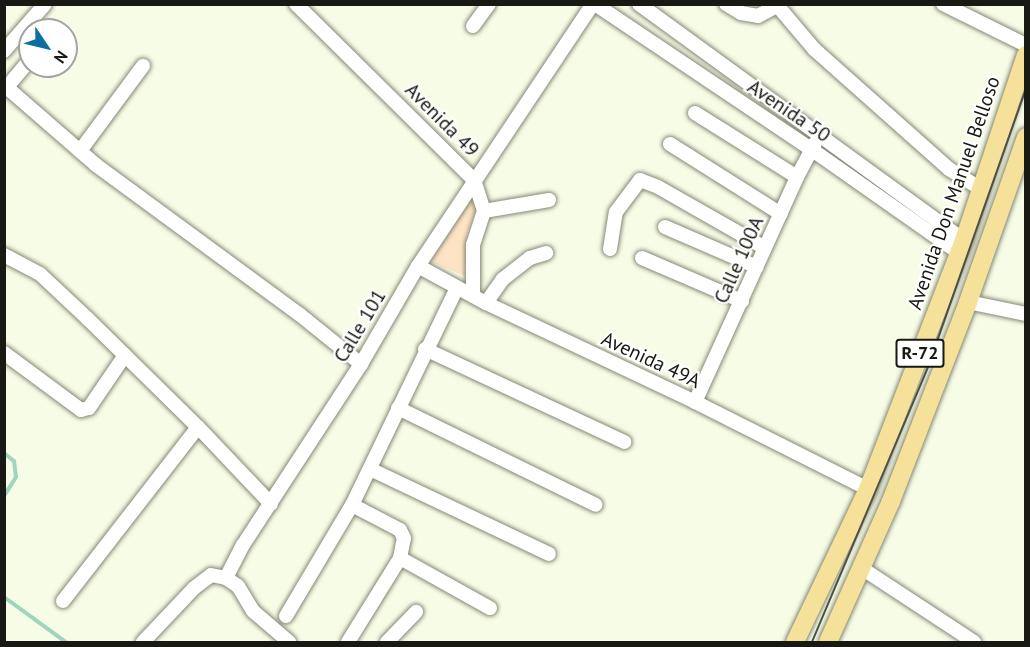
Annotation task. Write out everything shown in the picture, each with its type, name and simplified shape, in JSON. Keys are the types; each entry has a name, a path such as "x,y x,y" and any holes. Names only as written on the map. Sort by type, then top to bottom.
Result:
{"main road":[{"name":"Avenida Don Manuel Belloso","path":"795,642 868,489 961,247 1026,55"},
{"name":"R-72","path":"828,642 863,568 968,302 1026,137"}],"street":[{"path":"4,51 45,4"},
{"name":"Avenida 49","path":"296,4 474,180 484,211"},
{"path":"473,26 489,4"},
{"name":"Calle 101","path":"226,578 361,364 418,266 594,4"},
{"name":"Avenida 50","path":"594,4 961,247"},
{"name":"Avenida 50","path":"639,4 821,136 961,247"},
{"path":"726,4 741,14 758,16 777,5 814,49 949,169 981,189"},
{"path":"943,4 1026,45"},
{"path":"80,151 143,66"},
{"path":"18,73 6,86 80,151 299,314 361,364"},
{"path":"695,113 797,177"},
{"name":"Calle 100A","path":"695,402 797,177 811,149 821,136"},
{"path":"670,144 781,214"},
{"path":"610,249 616,213 640,180 658,187 765,248"},
{"path":"472,296 473,244 484,211 549,200"},
{"path":"665,227 757,267"},
{"path":"486,303 503,279 530,258 546,253"},
{"path":"4,255 40,274 198,427 271,504"},
{"path":"642,258 742,301"},
{"name":"Avenida 49A","path":"418,266 486,303 695,402 868,489"},
{"path":"285,616 352,505 425,349 457,288"},
{"path":"968,302 1026,314"},
{"path":"425,349 624,442"},
{"path":"4,353 85,410 125,355"},
{"path":"398,408 596,505"},
{"path":"63,601 198,427"},
{"path":"369,469 549,554"},
{"path":"348,642 400,558 404,538 400,530 352,505"},
{"path":"400,558 490,608"},
{"path":"863,568 974,642"},
{"path":"143,642 201,580 211,575 226,578 238,586 253,611 289,642"},
{"path":"387,642 416,612"}],"shaded area":[{"path":"470,199 478,205 467,234 465,276 429,261"}],"waterway":[{"path":"4,453 14,461 16,477 4,496"},
{"path":"4,597 66,642"}],"tram line":[{"path":"812,642 928,367 1026,88"}]}
